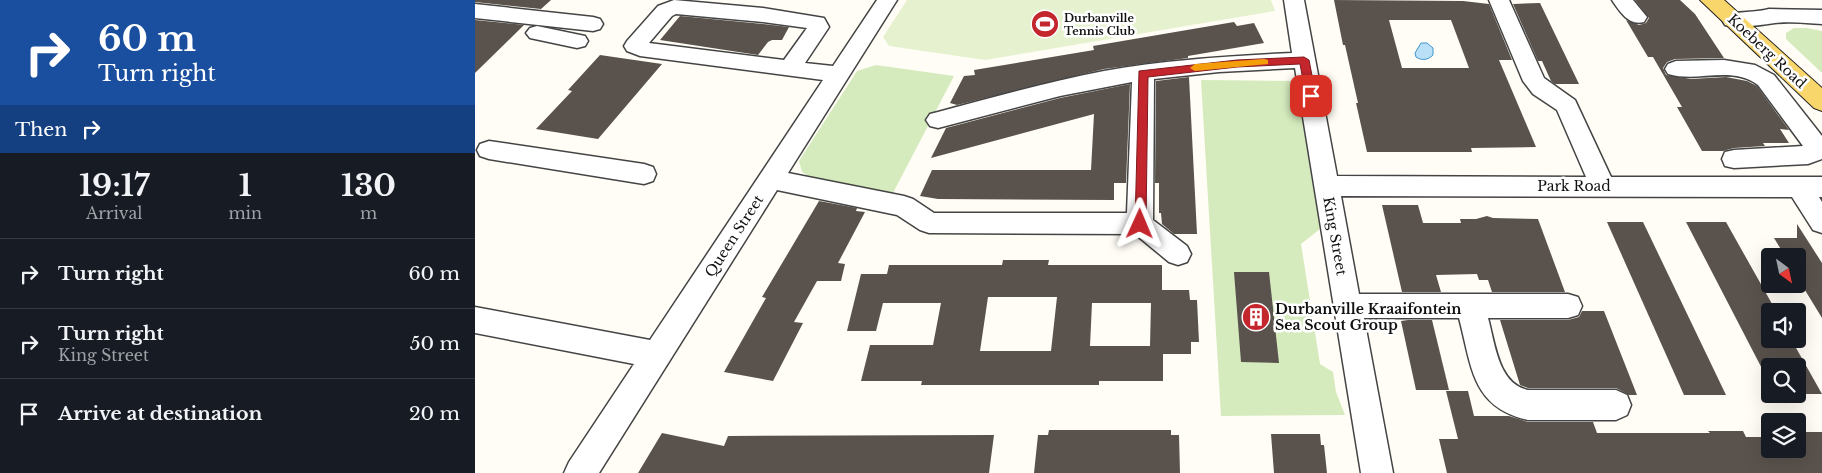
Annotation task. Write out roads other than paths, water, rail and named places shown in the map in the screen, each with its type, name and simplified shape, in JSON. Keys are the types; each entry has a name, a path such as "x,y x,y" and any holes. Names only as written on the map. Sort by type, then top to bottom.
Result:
{"main road":[{"name":"Koeberg Road","path":"1711,0 1735,13 1822,89"},
{"name":"Koeberg Road","path":"1735,13 1822,102"}],"street":[{"name":"Queen Street","path":"580,473 887,0"},
{"name":"King Street","path":"1294,0 1377,473"},
{"path":"1499,0 1534,81 1540,89 1559,99 1567,106 1603,186"},
{"path":"1622,0 1637,17"},
{"path":"790,68 819,27 817,23 763,15 674,7 665,11 635,46 640,49 790,68 839,74"},
{"path":"475,11 593,24"},
{"path":"1735,13 1764,19 1769,16 1822,17"},
{"path":"475,22 514,25 545,36 577,40"},
{"path":"938,120 1079,84 1237,63 1304,60"},
{"path":"1676,69 1740,68 1752,70 1762,76 1817,147 1813,154 1734,159"},
{"path":"1143,74 1140,224 1178,254"},
{"path":"489,150 644,174"},
{"path":"1789,156 1811,186 1822,223"},
{"name":"Park Road","path":"1327,186 1811,186"},
{"path":"1347,306 1568,306"},
{"path":"1470,306 1491,381 1497,391 1507,399 1528,405 1616,405"},
{"path":"475,320 657,355"}],"lane":[{"path":"771,179 904,206 929,223 1140,224"}],"water":[{"path":"1421,43 1427,43 1433,48 1433,55 1429,58 1416,57 1415,53"}],"place":[{"name":"Durbanville Tennis Club","path":"1045,24"},
{"name":"Durbanville Kraaifontein Sea Scout Group","path":"1256,317"}]}
